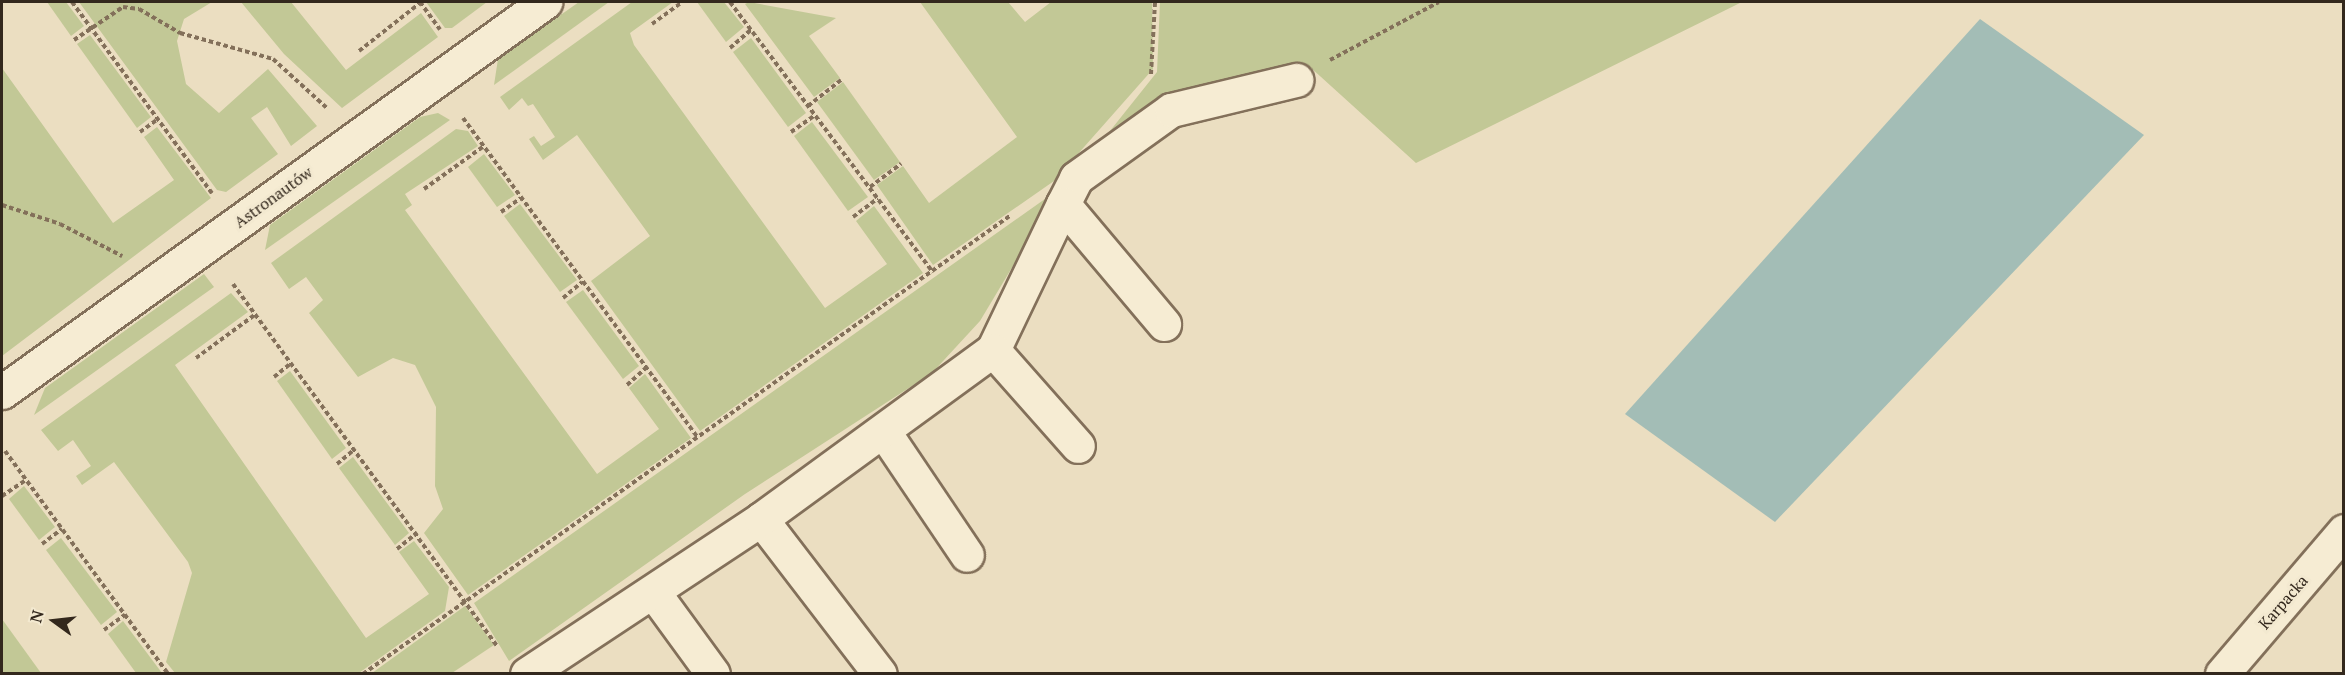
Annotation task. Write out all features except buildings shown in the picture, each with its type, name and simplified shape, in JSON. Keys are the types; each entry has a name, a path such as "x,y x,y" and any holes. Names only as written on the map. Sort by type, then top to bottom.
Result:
{"street":[{"name":"Astronautów","path":"2,392 545,2"},
{"path":"533,672 654,593 761,519 884,432 993,350 1076,178 1170,110 1296,80"},
{"path":"1063,204 1164,324"},
{"path":"993,350 1078,446"},
{"path":"884,432 967,555"},
{"path":"761,519 880,674"},
{"name":"Karpacka","path":"2222,674 2343,531"},
{"path":"654,593 713,674"}],"path":[{"path":"72,2 214,196"},
{"path":"359,51 420,2 448,40"},
{"path":"652,24 682,2"},
{"path":"730,2 933,272"},
{"path":"1146,80 1156,54 1155,2"},
{"path":"1296,80 1439,2"},
{"path":"74,40 123,7 139,9 180,33 273,59 339,120 349,142"},
{"path":"730,48 751,30"},
{"path":"808,106 842,80"},
{"path":"791,132 815,115"},
{"path":"463,118 697,437"},
{"path":"140,132 158,119"},
{"path":"424,189 484,146"},
{"path":"870,187 901,164"},
{"path":"501,213 521,198"},
{"path":"853,217 878,198"},
{"path":"2,205 60,224 129,259"},
{"path":"363,674 1018,210"},
{"path":"564,298 582,282"},
{"path":"233,284 466,600 500,653"},
{"path":"196,358 256,314"},
{"path":"274,377 291,363"},
{"path":"627,385 646,368"},
{"path":"337,464 355,449"},
{"path":"5,451 168,674"},
{"path":"2,496 26,480"},
{"path":"42,544 62,529"},
{"path":"398,549 417,533"},
{"path":"104,630 124,615"}],"green space":[{"path":"47,2 66,2 84,26 71,36"},
{"path":"79,2 212,2 184,19 177,41 186,84 219,113 268,69 317,126 291,146 267,107 251,118 278,154 226,192 217,190"},
{"path":"241,2 291,2 346,70 421,13 438,37 342,108 284,54"},
{"path":"426,2 487,2 452,28 445,28"},
{"path":"579,2 609,2 494,85 498,59"},
{"path":"632,2 673,2 630,33 634,45 825,308 887,264 856,221 874,206 923,273 700,431 591,281 650,236 577,135 543,160 529,139 534,136 541,146 555,137 533,104 528,106 522,98 509,110 500,97"},
{"path":"697,2 724,2 744,27 726,42"},
{"path":"749,2 836,18 809,36 840,78 814,97 745,4"},
{"path":"920,2 1008,2 1025,22 1051,2 1152,2 1153,69 1054,181 933,265 877,185 903,166 929,203 1017,137"},
{"path":"1160,2 1742,2 1416,163 1310,67 1163,96 1074,176 1157,72"},
{"path":"90,35 151,117 137,128 77,44"},
{"path":"751,38 806,113 788,127 733,52"},
{"path":"2,68 113,223 174,180 144,137 157,127 211,198 2,356"},
{"path":"843,82 900,162 874,180 817,102"},
{"path":"438,113 450,120 265,250 270,225 420,117"},
{"path":"812,122 868,197 848,211 794,136"},
{"path":"456,129 468,131 478,146 405,194 412,205 405,210 597,474 659,429 629,388 645,374 691,438 468,595 424,533 443,509 435,486 436,407 415,365 393,358 358,377 309,313 323,300 306,277 289,289 271,263"},
{"path":"484,154 515,195 497,207 468,167"},
{"path":"1059,189 980,321 932,373 745,494 509,661 474,603"},
{"path":"520,204 577,280 560,292 504,216"},
{"path":"204,274 214,287 34,415 45,388"},
{"path":"583,290 639,366 623,379 566,302"},
{"path":"231,293 248,312 175,365 366,638 429,594 399,552 414,541 449,587 445,611 359,673 175,673 166,662 192,573 188,562 114,462 82,485 76,476 91,466 73,440 58,451 41,430"},
{"path":"290,371 346,448 332,459 277,381"},
{"path":"353,457 409,533 395,545 339,468"},
{"path":"24,486 55,527 39,540 9,499"},
{"path":"61,538 117,612 101,625 46,550"},
{"path":"465,606 494,645 452,673 372,673"},
{"path":"2,619 41,673 2,673"},
{"path":"123,621 162,673 136,673 108,634"}],"water":[{"path":"1980,19 2144,135 1775,522 1625,414"}]}
